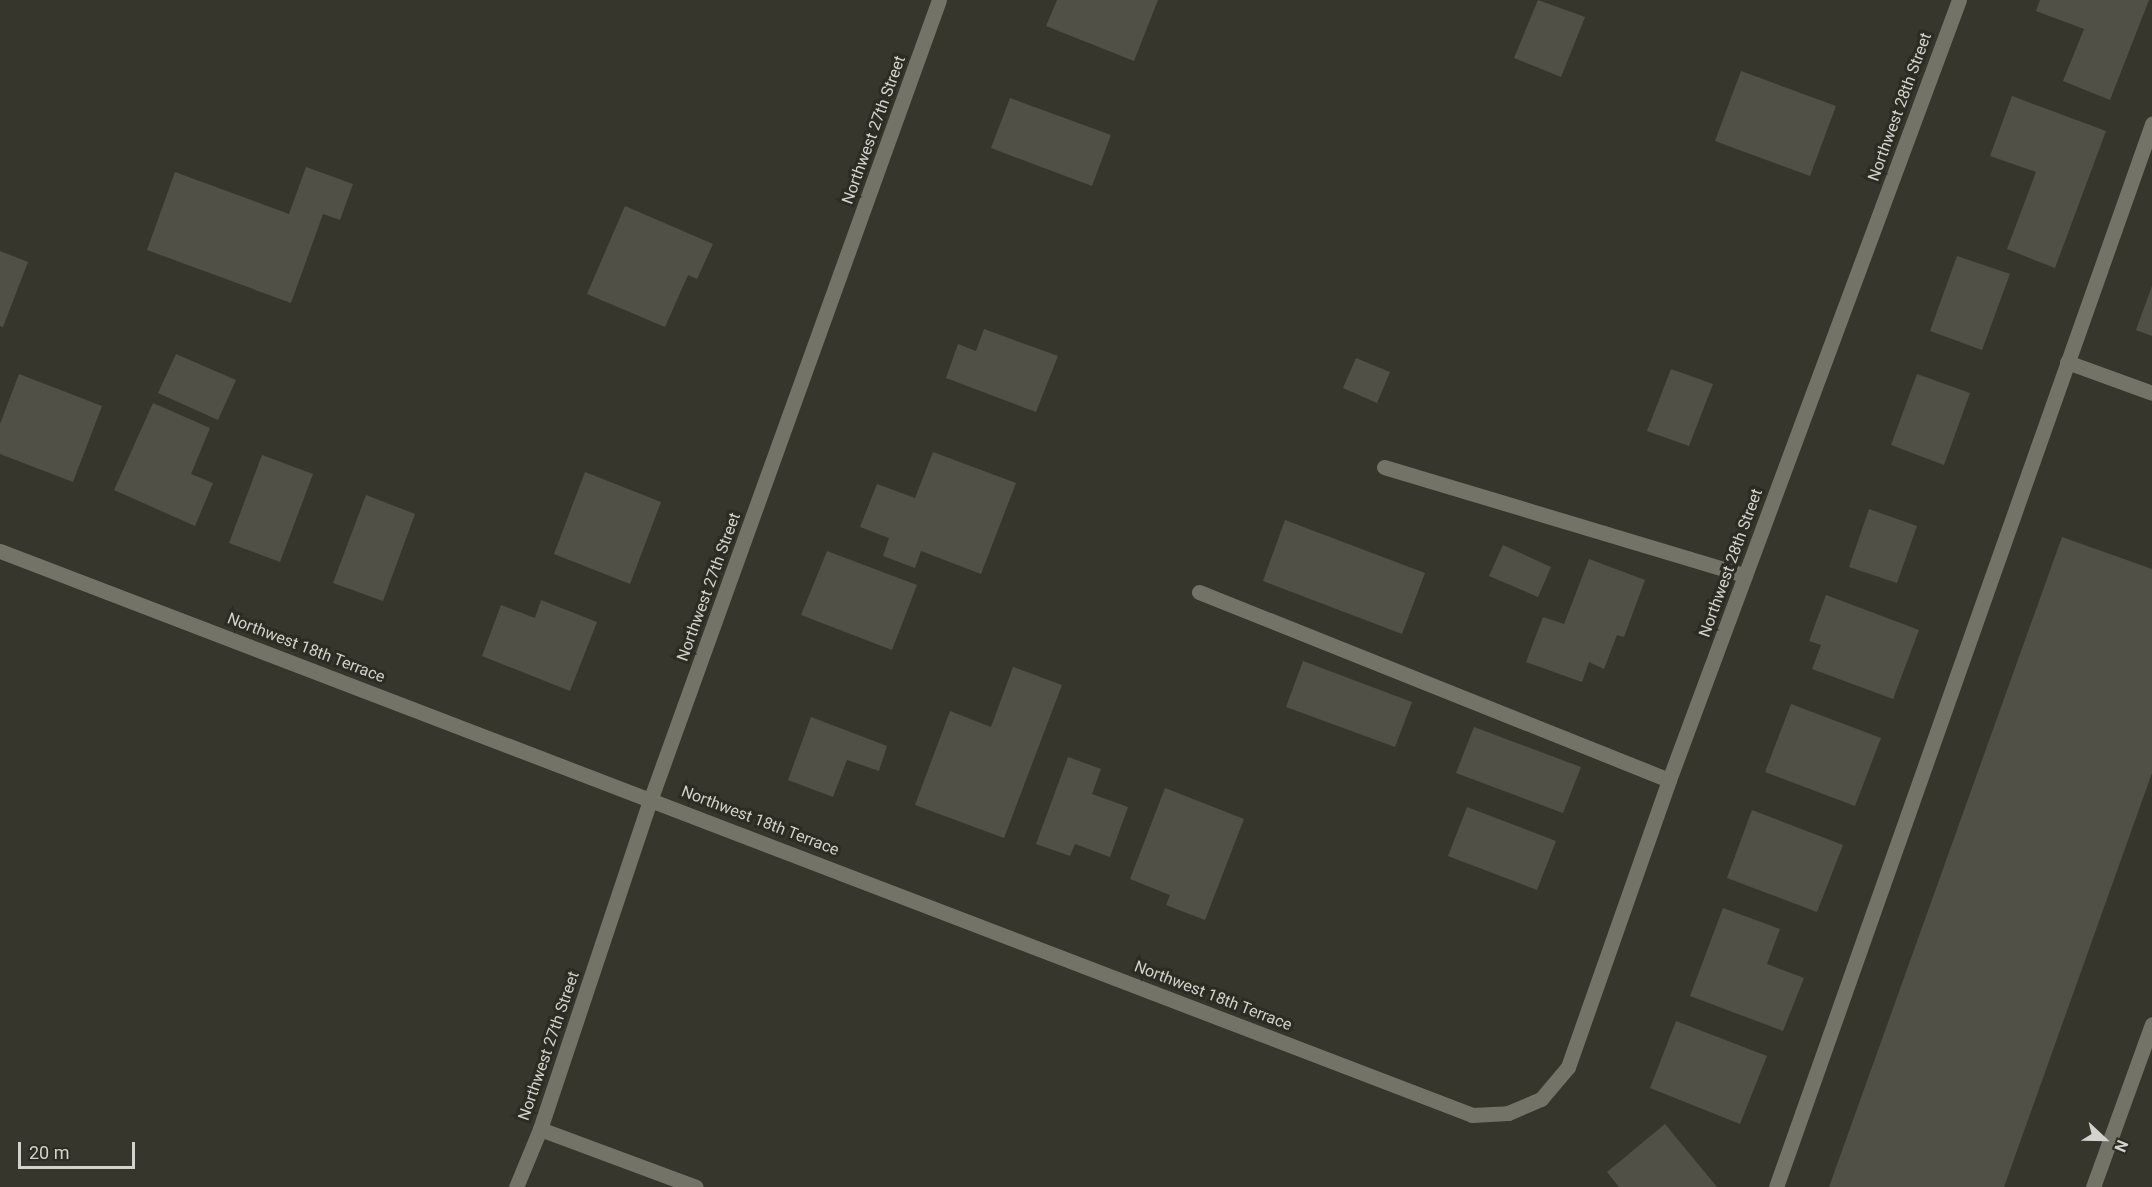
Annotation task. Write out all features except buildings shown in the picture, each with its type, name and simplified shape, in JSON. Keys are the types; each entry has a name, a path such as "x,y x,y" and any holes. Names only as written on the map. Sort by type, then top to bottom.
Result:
{"street":[{"name":"Northwest 27th Street","path":"516,1187 540,1129 651,798 939,0"},
{"name":"Northwest 28th Street","path":"1508,1113 1541,1099 1568,1067 1669,780 1959,0"},
{"path":"1776,1187 2152,124"},
{"path":"2067,362 2152,393"},
{"path":"1384,467 1745,575"},
{"name":"Northwest 18th Terrace","path":"0,551 651,798 1472,1115 1508,1113"},
{"path":"1199,592 1669,780"},
{"path":"2093,1187 2152,1024"},
{"path":"540,1129 696,1187"}]}
